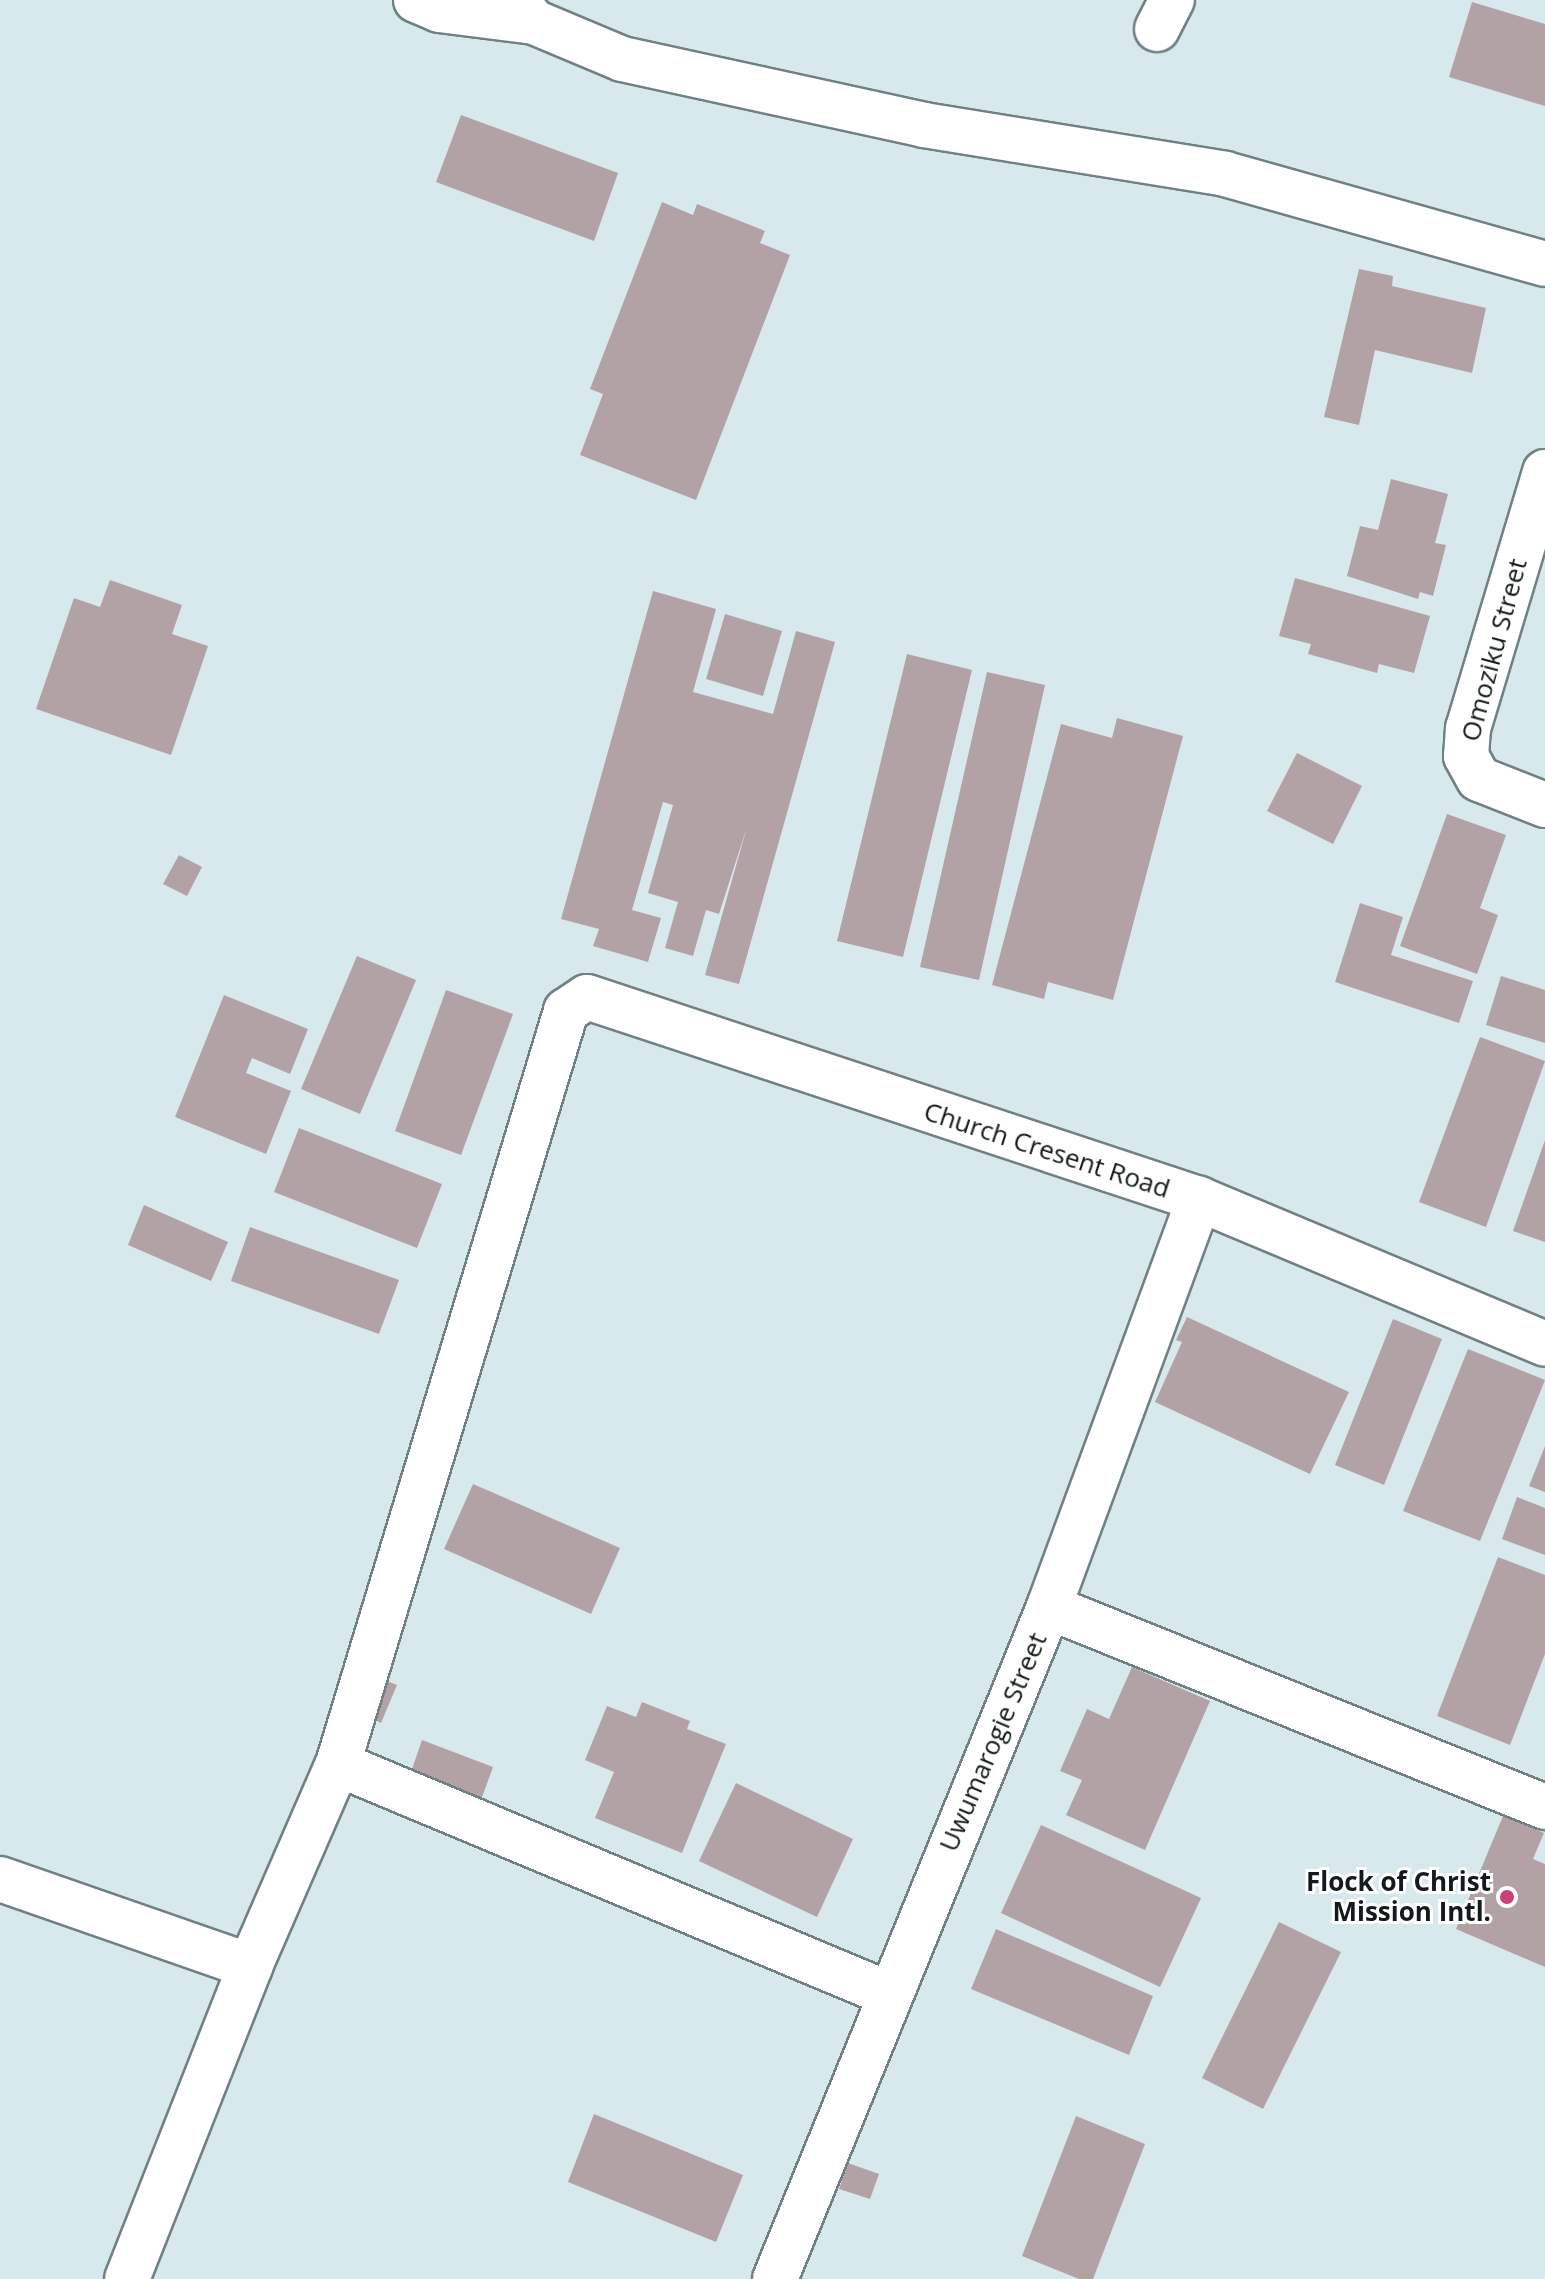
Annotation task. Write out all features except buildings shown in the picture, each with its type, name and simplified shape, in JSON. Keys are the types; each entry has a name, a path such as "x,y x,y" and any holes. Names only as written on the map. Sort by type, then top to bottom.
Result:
{"street":[{"path":"416,0 439,10 524,11 622,59 924,125 1225,174 1545,264"},
{"name":"Omoziku Street","path":"1545,472 1468,728 1466,756 1479,779 1545,805"},
{"name":"Church Cresent Road","path":"338,1764 556,1034 566,1011 587,997 1199,1199 1545,1344"},
{"name":"Uwumarogie Street","path":"775,2279 1049,1607 1199,1199"},
{"path":"1049,1607 1545,1807"},
{"path":"127,2279 250,1966 338,1764 889,1994"},
{"path":"0,1879 250,1966"}],"place":[{"name":"Flock of Christ Mission Intl.","path":"1507,1897"}]}
